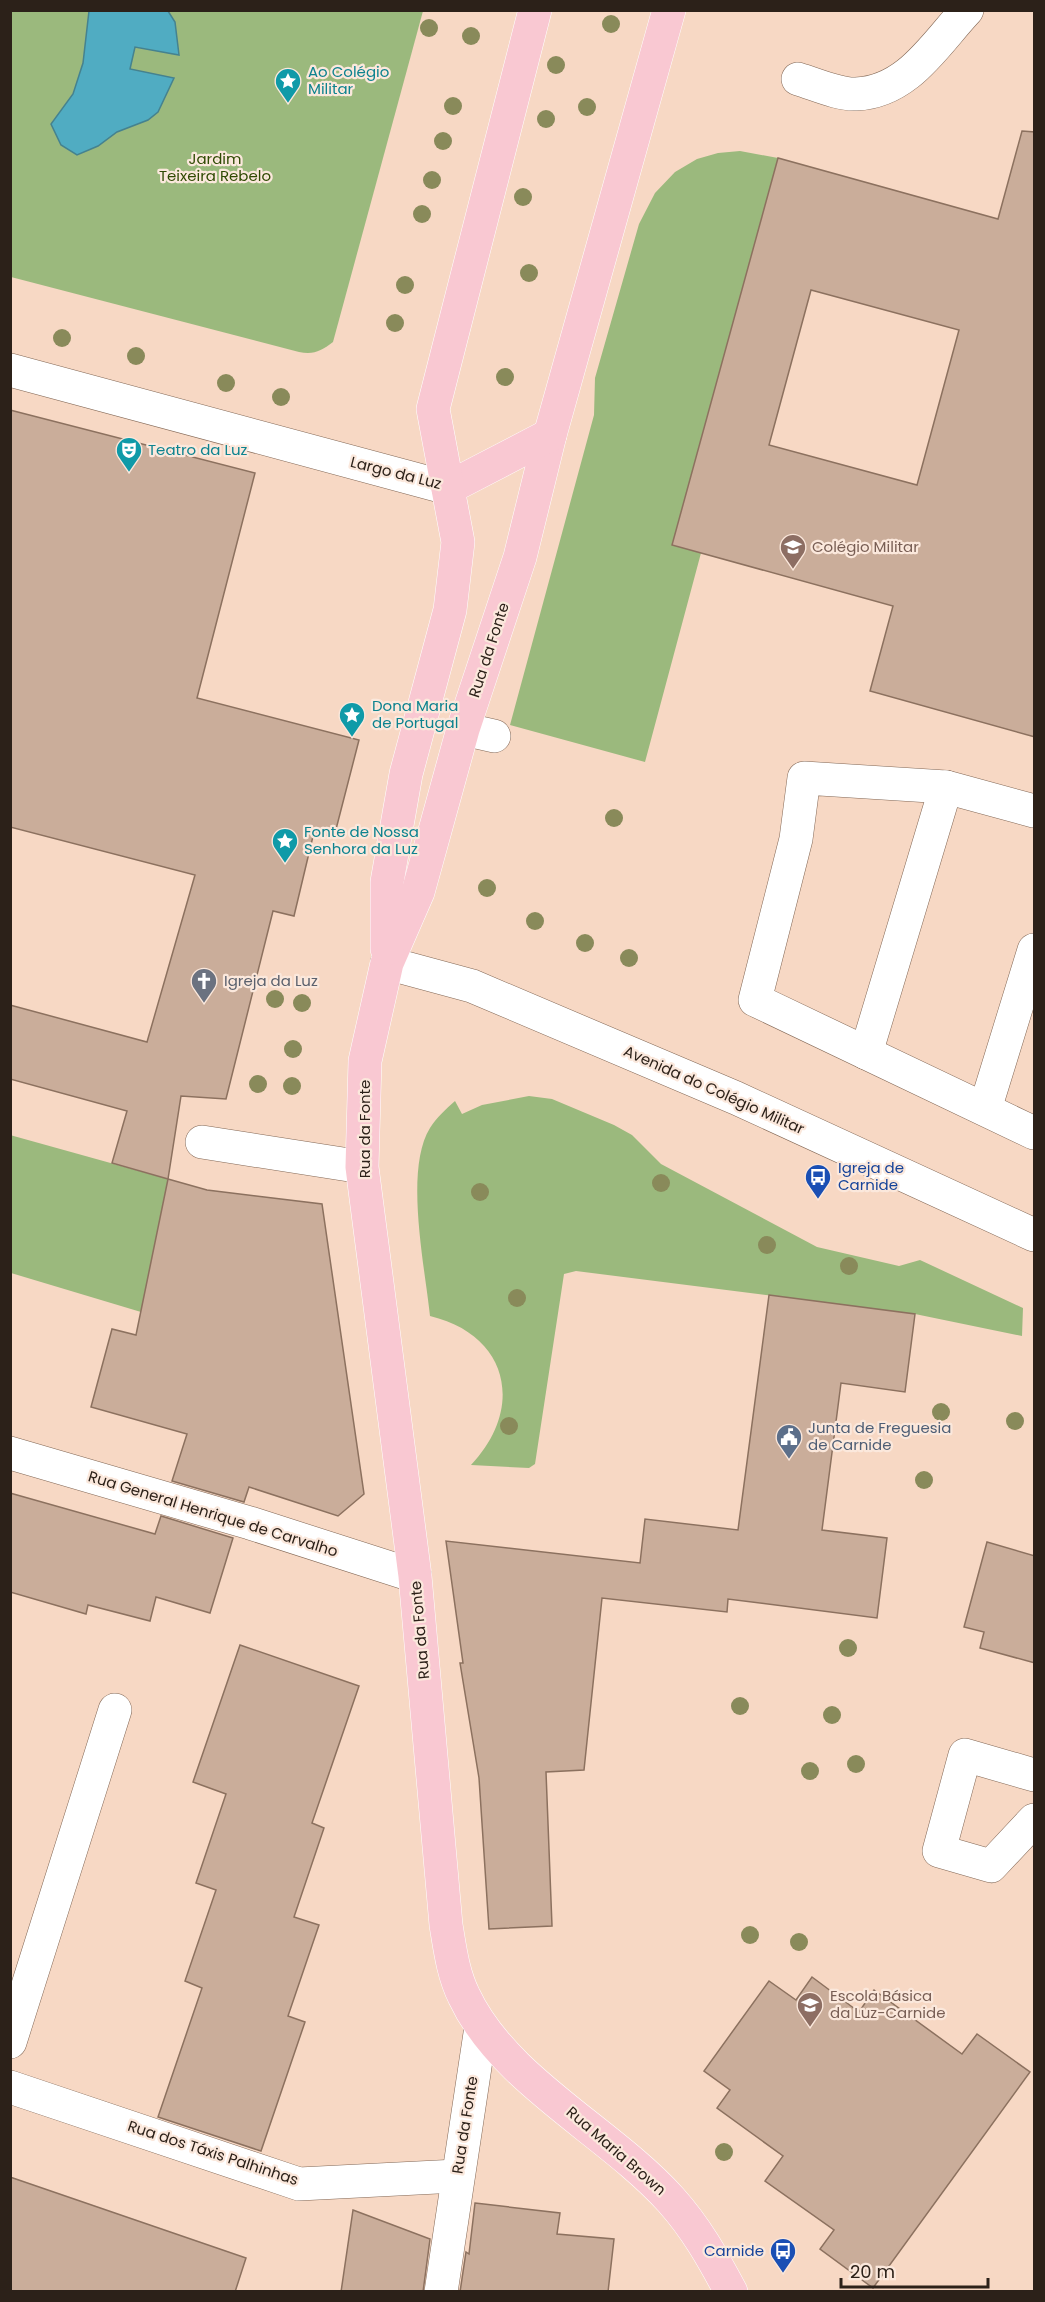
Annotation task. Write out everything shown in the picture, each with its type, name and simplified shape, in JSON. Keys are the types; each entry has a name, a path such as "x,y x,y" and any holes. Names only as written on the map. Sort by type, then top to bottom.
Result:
{"main road":[{"name":"Largo da Luz","path":"448,488 433,409 535,10"},
{"path":"448,488 550,435 669,10"},
{"name":"Rua da Fonte","path":"481,2027 463,1995 451,1956 446,1925 415,1576 363,1167 365,1061 387,963 418,892 479,733 550,435"},
{"name":"Rua da Fonte","path":"387,963 387,882 406,774 450,610 458,542 448,488"},
{"name":"Rua Maria Brown","path":"481,2027 519,2068 670,2199 704,2240 731,2292"}],"street":[{"path":"798,79 855,94 887,88 919,66 967,10"},
{"name":"Largo da Luz","path":"10,370 448,488"},
{"path":"1035,811 946,787 804,778 796,839 755,1000 1035,1133"},
{"path":"866,1053 946,787"},
{"path":"985,1109 1035,950"},
{"name":"Avenida do Colégio Militar","path":"387,963 472,986 736,1098 1035,1235"},
{"path":"202,1142 363,1167"},
{"name":"Rua General Henrique de Carvalho","path":"10,1453 250,1523 415,1576"},
{"path":"10,2042 115,1710"},
{"path":"1035,1775 965,1755 939,1851 991,1866 1035,1820"},
{"name":"Rua da Fonte","path":"441,2292 481,2027"},
{"name":"Rua dos Táxis Palhinhas","path":"10,2086 299,2184 457,2176"}],"green space":[{"name":"Jardim Teixeira Rebelo","path":"10,11 423,11 333,342 317,352 299,352 11,277"},
{"path":"740,151 778,158 672,545 701,553 645,762 510,725 594,415 595,378 639,224 655,193 675,172 697,159 718,153"},
{"path":"529,1096 552,1099 614,1125 632,1135 661,1164 817,1247 899,1266 920,1260 1023,1308 1022,1336 915,1314 576,1271 564,1274 535,1464 529,1468 471,1465 488,1443 498,1420 503,1398 500,1376 492,1356 477,1339 457,1326 430,1316 418,1219 418,1168 422,1146 430,1128 455,1101 462,1114 482,1105"},
{"path":"10,1135 168,1179 141,1312 11,1273"}],"water":[{"path":"89,11 168,11 175,22 179,55 135,47 130,69 174,78 158,112 148,120 117,132 98,146 77,155 61,145 51,124 73,94 83,63"}],"building":[{"path":"1022,131 1035,132 1035,737 870,691 893,606 672,545 778,158 998,219","holes":["811,290 959,330 917,485 769,445"]},
{"path":"10,410 255,473 197,698 359,740 334,837 314,832 294,916 273,911 226,1099 181,1096 168,1179 112,1163 127,1111 10,1079 10,1005 147,1042 195,875 10,827"},
{"path":"168,1179 207,1190 322,1204 364,1494 338,1516 249,1487 244,1502 172,1481 187,1434 91,1407 112,1329 136,1335"},
{"path":"769,1295 915,1314 905,1392 841,1383 822,1530 887,1538 877,1618 728,1599 727,1612 602,1598 584,1770 546,1772 552,1926 489,1929 479,1778 460,1663 463,1663 446,1541 640,1563 645,1519 738,1530"},
{"path":"10,1493 155,1534 161,1516 233,1538 210,1613 156,1597 150,1621 88,1605 86,1614 10,1592"},
{"path":"987,1542 1035,1556 1035,1663 980,1648 984,1632 964,1627"},
{"path":"240,1645 359,1686 312,1823 324,1828 294,1917 319,1925 288,2016 305,2022 261,2151 158,2117 202,1988 185,1981 216,1890 196,1883 226,1794 193,1782"},
{"path":"812,1977 859,2012 874,1990 962,2054 977,2034 1030,2072 873,2288 820,2249 834,2230 765,2181 783,2156 717,2108 730,2090 704,2071 769,1981 796,2000"},
{"path":"10,2177 246,2258 235,2292 10,2292"},
{"path":"475,2203 560,2213 557,2234 614,2239 608,2292 460,2292 466,2252 469,2254"},
{"path":"353,2210 430,2239 423,2292 341,2292"}],"place":[{"name":"Ao Colégio Militar","path":"288,104"},
{"name":"Teatro da Luz","path":"129,473"},
{"name":"Colégio Militar","path":"793,570"},
{"name":"Dona Maria de Portugal","path":"352,738"},
{"name":"Fonte de Nossa Senhora da Luz","path":"285,864"},
{"name":"Igreja da Luz","path":"204,1004"},
{"name":"Igreja de Carnide","path":"818,1200"},
{"name":"Junta de Freguesia de Carnide","path":"789,1460"},
{"name":"Escola Básica da Luz-Carnide","path":"810,2028"},
{"name":"Carnide","path":"783,2274"}]}
